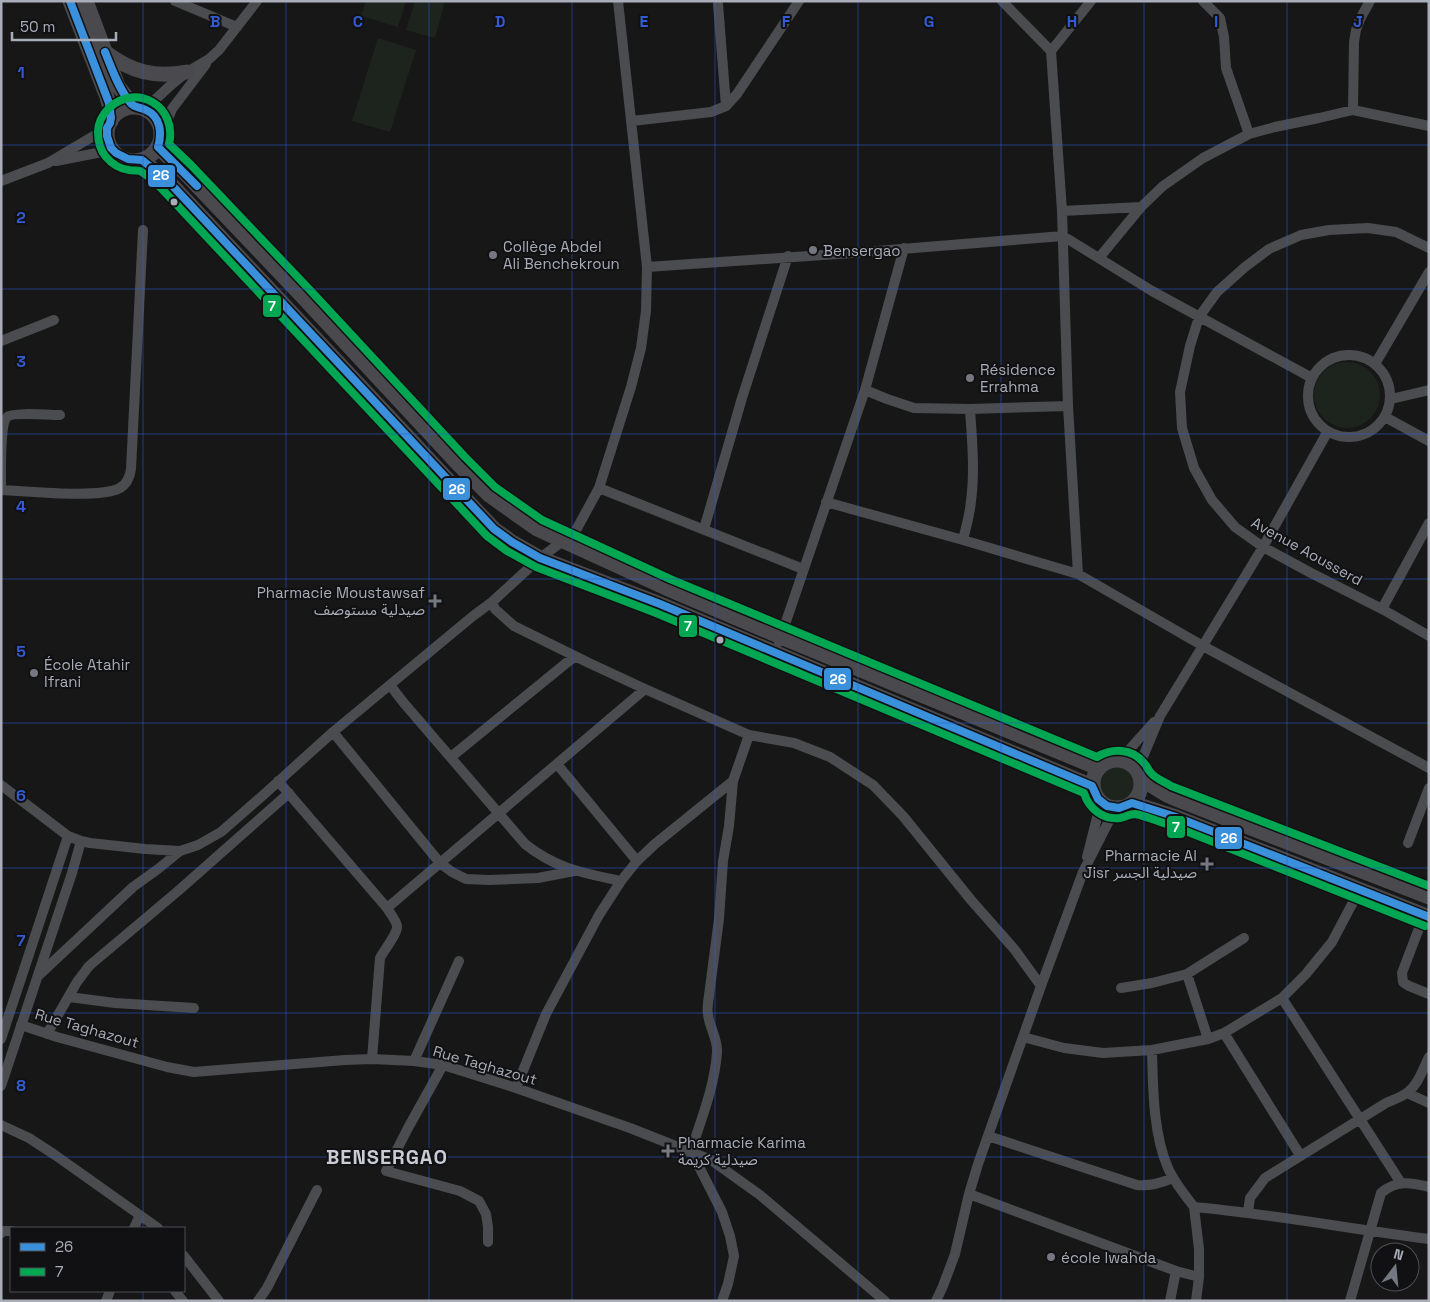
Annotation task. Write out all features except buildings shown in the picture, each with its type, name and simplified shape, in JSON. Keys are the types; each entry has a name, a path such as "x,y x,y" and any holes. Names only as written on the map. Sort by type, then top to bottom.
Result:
{"street":[{"path":"70,1 107,97 110,108 108,140 112,150 128,160 142,160 151,155 160,140 172,109 209,59"},
{"path":"86,1 118,86 139,108 154,115 160,123 160,140 184,172 489,495 537,529 666,588 1098,768"},
{"path":"175,1 237,27"},
{"path":"48,163 109,125 121,111 139,108 187,72 209,59 219,50 257,1"},
{"path":"36,978 133,886 180,851 198,845 221,832 333,732 492,602 540,558 576,532 599,488 631,387 641,348 646,311 647,267 618,1"},
{"path":"632,121 711,112 726,106 737,94 799,1"},
{"path":"1002,1 1051,51 1062,211 1068,406 1078,574"},
{"path":"1051,51 1092,1"},
{"path":"1203,1 1220,18 1224,37 1226,68 1249,134"},
{"path":"1353,110 1354,42 1358,25 1370,1"},
{"path":"719,2 726,106"},
{"path":"105,52 113,58 144,72 164,76 187,72"},
{"path":"1099,258 1141,207 1163,186 1203,158 1249,134 1353,110 1429,126"},
{"path":"1,181 48,163 112,150"},
{"path":"142,160 168,181 494,529 512,542 540,558 660,604 1092,786"},
{"path":"1062,211 1141,207"},
{"name":"Avenue Aousserd","path":"1429,248 1396,232 1368,228 1329,230 1301,235 1269,249 1217,292 1199,317 1190,346 1180,392 1182,428 1194,468 1212,500 1235,527 1263,546 1311,573 1382,609 1429,636"},
{"path":"1,490 88,494 108,492 121,488 128,480 131,469 143,230"},
{"path":"647,267 1063,236 1152,291 1312,378"},
{"path":"775,654 865,390 904,248"},
{"path":"704,530 745,389 788,256"},
{"path":"1376,364 1429,272"},
{"path":"1,341 54,320"},
{"path":"1348,355 1362,357 1376,364 1387,380 1391,399 1385,417 1377,427 1366,434 1353,437 1340,436 1318,424 1308,402 1308,390 1312,378 1321,366 1333,358 1348,355"},
{"path":"865,390 914,408 970,410 1068,406"},
{"path":"1391,399 1429,390"},
{"path":"963,540 971,501 973,474 970,410"},
{"path":"1,486 2,428 6,418 16,414 60,415"},
{"path":"1385,417 1429,442"},
{"path":"1120,760 1160,716 1263,546 1328,431"},
{"path":"599,488 803,569"},
{"path":"826,502 1078,574 1203,646 1429,768"},
{"path":"1382,609 1429,523"},
{"path":"492,602 503,618 514,626 575,656 749,735 794,743 830,757 873,785 903,816 971,900 1015,950 1041,986"},
{"path":"451,757 575,656"},
{"path":"390,685 525,844 539,855 575,871 621,881"},
{"path":"387,908 645,689"},
{"path":"1160,716 1139,775 1140,793 1132,803 1121,808 1115,809 1105,806 1095,795 1092,786 1094,777 1098,768 1106,762 1120,760 1133,766 1139,775 1167,795 1429,897"},
{"path":"333,732 440,863 452,872 466,879 489,880 538,878 575,871"},
{"path":"722,1301 734,1256 722,1212 691,1151 714,1073 717,1051 715,1035 708,1015 708,1002 719,919 723,862 729,826 733,781 749,735"},
{"path":"557,764 637,861"},
{"path":"278,781 387,908 397,924 396,933 380,958 372,1059"},
{"path":"516,1088 546,1014 559,988 599,915 621,881 637,861 655,844 733,781"},
{"path":"1,785 68,836 81,841 180,851"},
{"path":"1408,843 1429,788"},
{"path":"47,1034 89,966 178,891 288,793"},
{"path":"1083,872 1100,802"},
{"path":"1132,803 1176,817 1427,916 1402,973 1403,982 1429,994"},
{"path":"936,1301 955,1254 969,1194 1041,986 1083,872 1115,809"},
{"path":"1,1039 68,836"},
{"path":"1,1086 81,841"},
{"path":"1023,1037 1064,1048 1103,1053 1152,1050 1208,1039 1224,1032 1282,998 1306,974 1332,942 1360,889"},
{"path":"1122,988 1187,974 1244,938"},
{"path":"414,1061 459,961"},
{"path":"1187,974 1208,1039"},
{"path":"69,997 116,1003 194,1008"},
{"path":"1282,998 1401,1183"},
{"name":"Rue Taghazout","path":"21,1025 167,1067 194,1072 372,1059 414,1061 443,1065 516,1088 691,1151 711,1160 760,1195 886,1301"},
{"path":"1224,1032 1300,1155"},
{"path":"1152,1050 1153,1094 1160,1144 1168,1170 1194,1207 1199,1249 1199,1277 1196,1301"},
{"path":"1248,1212 1250,1198 1265,1178 1386,1103 1407,1093 1420,1076 1429,1057"},
{"path":"443,1065 386,1172 460,1191 479,1201 486,1214 488,1242"},
{"path":"1407,1093 1429,1103"},
{"path":"1,1124 29,1138 157,1227"},
{"path":"988,1136 1137,1185 1150,1186 1174,1178"},
{"path":"1350,1301 1381,1193 1389,1187 1401,1183 1429,1188"},
{"path":"258,1301 267,1288 317,1190"},
{"path":"969,1194 1176,1271 1199,1277"},
{"path":"1194,1207 1248,1212 1429,1238"},
{"path":"134,1227 140,1215"},
{"path":"187,1268 219,1301"},
{"path":"1170,1301 1176,1271"}],"shaded area":[{"path":"366,1 406,1 398,27 361,16"},
{"path":"415,1 445,1 435,38 406,30"},
{"path":"378,38 416,50 390,132 352,121"},
{"path":"1347,362 1360,365 1370,372 1377,382 1380,395 1377,408 1370,418 1360,425 1347,428 1334,425 1324,418 1317,408 1314,395 1317,382 1324,372 1334,365"},
{"path":"1116,762 1131,768 1137,783 1131,798 1116,804 1101,798 1095,783 1101,768"}],"transit line":[{"name":"26","path":"70,1 109,103 111,118 107,128 107,136 111,148 128,159 142,160 168,181 494,529 512,542 540,558 660,604 1092,786 1098,799 1107,806 1119,808 1132,803 1176,817 1429,917"},
{"name":"26","path":"105,52 118,84 131,104 151,113 155,117 160,131 158,147 197,186"},
{"name":"7","path":"1425,926 1144,816 1131,814 1114,818 1102,815 1089,804 1084,793 656,613 536,567 507,551 487,536 161,188 140,171 122,169 108,160 102,151 98,139 102,116 109,108 131,97 143,98 153,102 161,109 167,119 170,131 169,144 309,289 465,457 495,487 542,520 670,579 1097,757 1115,751 1134,754 1153,775 1171,786 1429,886"}],"place":[{"name":"Bensergao","path":"813,250"},
{"name":"Collège Abdel Ali Benchekroun","path":"493,255"},
{"name":"Résidence Errahma","path":"970,378"},
{"name":"Pharmacie Moustawsaf صيدلية مستوصف","path":"435,601"},
{"name":"École Atahir Ifrani","path":"34,673"},
{"name":"Pharmacie Al Jisr صيدلية الجسر","path":"1207,864"},
{"name":"Pharmacie Karima صيدلية كريمة","path":"668,1151"},
{"name":"école lwahda","path":"1051,1257"}],"district":[{"name":"BENSERGAO","path":"387,1157"}]}
